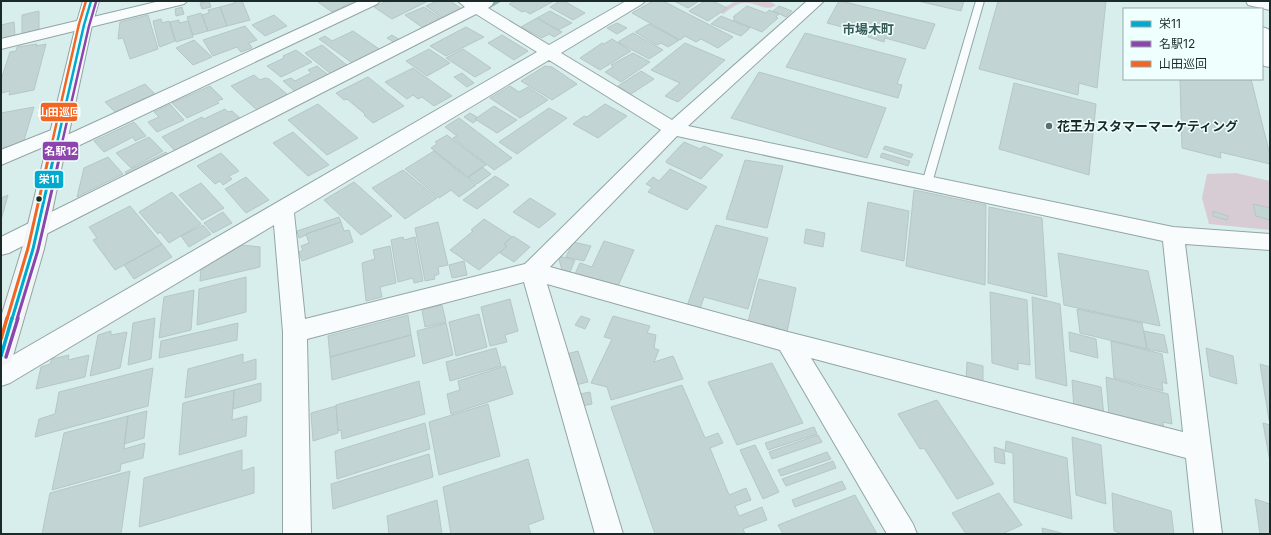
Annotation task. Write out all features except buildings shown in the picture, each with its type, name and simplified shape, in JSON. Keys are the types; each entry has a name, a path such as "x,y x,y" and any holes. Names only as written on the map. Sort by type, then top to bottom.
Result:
{"main road":[{"path":"1,356 38,229 84,25 91,1"}],"street":[{"path":"1,44 179,1"},
{"path":"1,158 58,140 372,1"},
{"path":"1,374 637,1"},
{"path":"532,271 673,129 816,1"},
{"path":"1,247 477,3 549,52 673,129 1173,235 1270,242"},
{"path":"1254,4 1270,5"},
{"path":"1263,36 1270,62"},
{"path":"283,208 295,332 297,534"},
{"path":"1173,235 1208,534"},
{"path":"532,271 610,534"},
{"path":"295,332 532,271 788,342 1197,448"},
{"path":"788,342 903,534"}],"lane":[{"path":"927,183 980,1"}],"shaded area":[{"path":"736,1 769,1 776,5 768,8 741,3 723,14 718,11"},
{"path":"1236,173 1270,181 1270,230 1209,224 1202,198 1207,174"}],"waterway":[{"path":"488,7 499,1"}],"transit line":[{"name":"山田巡回","path":"1,339 28,248 79,24 86,1"},
{"name":"栄11","path":"1,356 33,249 84,25 91,1"},
{"name":"名駅12","path":"6,357 38,250 89,26 96,2"}],"place":[{"name":"花王カスタマーマーケティング","path":"1049,126"}],"district":[{"name":"市場木町","path":"868,29"}]}
